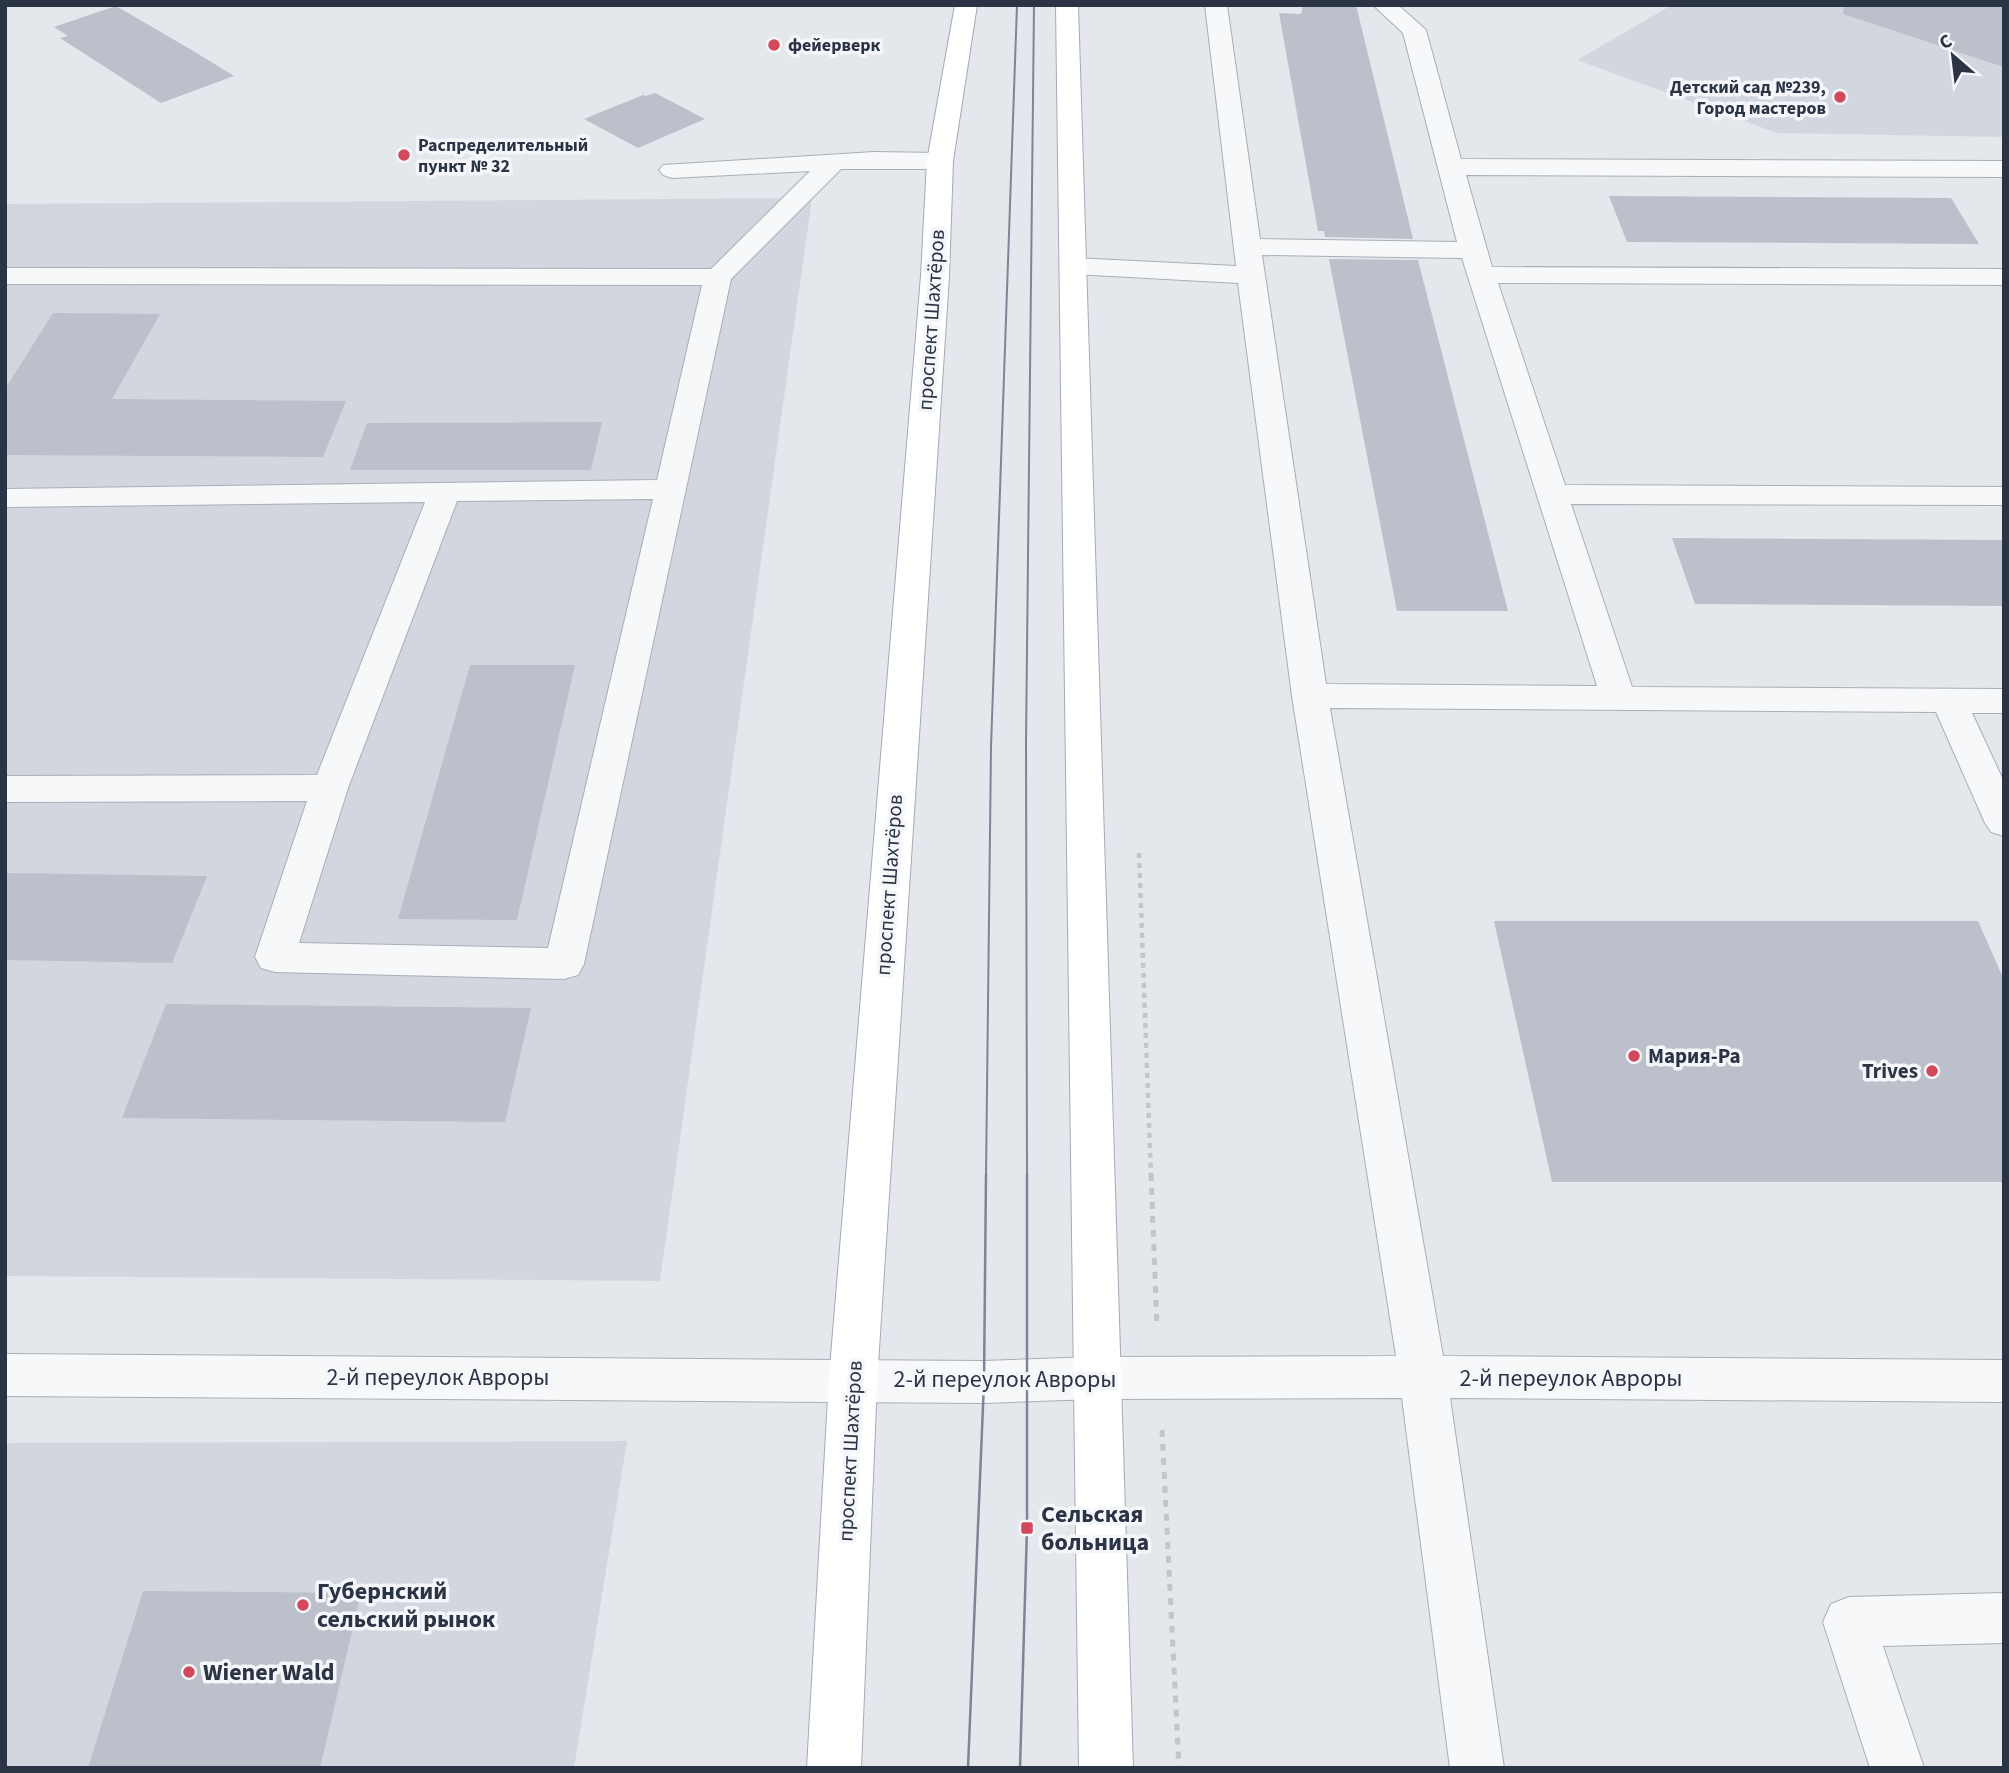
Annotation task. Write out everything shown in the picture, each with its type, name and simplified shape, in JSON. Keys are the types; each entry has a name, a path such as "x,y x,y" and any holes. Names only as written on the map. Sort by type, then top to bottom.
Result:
{"main road":[{"name":"проспект Шахтёров","path":"834,1768 853,1380 935,276 940,161 966,5"},
{"path":"1067,5 1094,1378 1106,1768"}],"street":[{"path":"1216,5 1310,696 1423,1377 1477,1768"},
{"path":"1384,5 1414,30 1477,262 1618,698"},
{"path":"672,170 834,162 940,161"},
{"path":"445,492 330,788 275,957 564,964 719,277 834,162"},
{"path":"1451,167 2004,169"},
{"path":"1074,266 1249,261 1477,262 2004,277"},
{"path":"5,276 719,277"},
{"path":"5,498 671,489"},
{"path":"1552,494 2004,496"},
{"path":"1310,696 2004,701"},
{"path":"1949,701 2004,823"},
{"path":"5,789 330,788"},
{"name":"2-й переулок Авроры","path":"5,1375 995,1382 1094,1378 1423,1377 2004,1381"},
{"path":"1897,1768 1849,1622 2004,1618"}],"shaded area":[{"name":"Детский сад №239, Город мастеров","path":"1672,5 2004,5 2004,137 1777,133 1577,60"},
{"path":"812,198 660,1281 5,1276 5,204"},
{"name":"Губернский сельский рынок","path":"627,1441 574,1768 5,1768 5,1443"}],"building":[{"path":"1303,5 1356,5 1413,239 1325,237 1324,231 1318,231 1279,13 1301,14"},
{"path":"1844,5 2004,5 2004,67 1843,14"},
{"path":"116,6 234,76 161,103 60,38 68,36 54,27"},
{"path":"655,93 705,119 638,148 584,119 643,95"},
{"path":"1609,196 1951,198 1979,244 1627,242"},
{"path":"1329,259 1418,260 1508,611 1397,611"},
{"path":"53,313 160,314 112,399 346,401 323,457 5,455 5,389"},
{"path":"602,422 591,470 350,470 367,423"},
{"path":"1672,538 2004,540 2004,606 1695,604"},
{"path":"470,665 575,665 517,920 398,919"},
{"path":"5,873 207,876 172,963 5,960"},
{"path":"1494,921 1978,921 2004,980 2004,1182 1552,1182"},
{"path":"166,1004 531,1008 505,1122 122,1118"},
{"path":"143,1591 361,1593 320,1768 88,1768"}],"tram line":[{"path":"986,1176 991,747 1017,5"},
{"path":"1027,1176 1026,742 1034,5"},
{"path":"968,1768 984,1382 986,1174"},
{"path":"1020,1768 1027,1528 1027,1176"}],"place":[{"name":"фейерверк","path":"774,45"},
{"name":"Детский сад №239, Город мастеров","path":"1840,97"},
{"name":"Распределительный пункт № 32","path":"404,155"},
{"name":"Мария-Ра","path":"1634,1056"},
{"name":"Trives","path":"1932,1071"},
{"name":"Сельская больница","path":"1027,1528"},
{"name":"Губернский сельский рынок","path":"303,1605"},
{"name":"Wiener Wald","path":"189,1672"}]}
